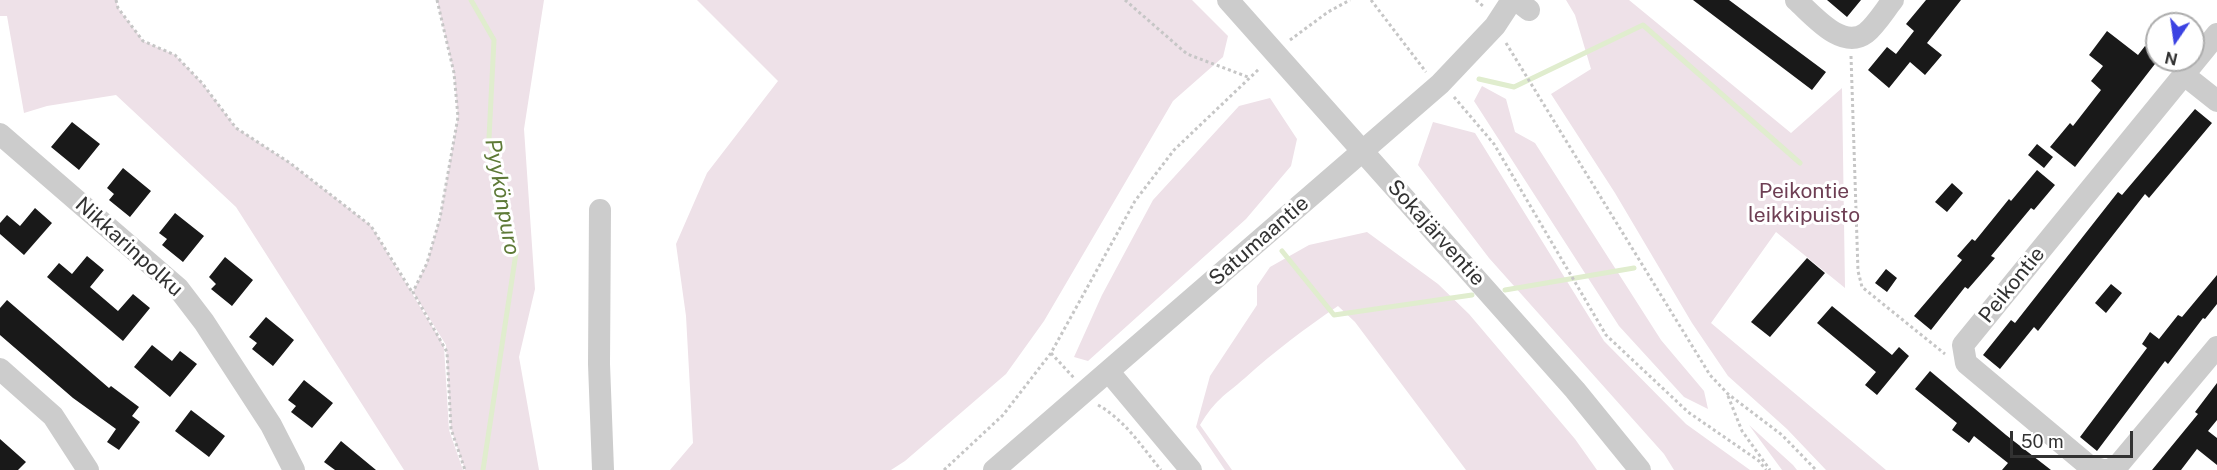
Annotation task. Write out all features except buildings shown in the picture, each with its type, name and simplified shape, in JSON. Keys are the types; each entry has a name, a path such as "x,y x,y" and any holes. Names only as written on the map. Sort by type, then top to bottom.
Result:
{"street":[{"name":"Sokajärventie","path":"1228,0 1575,390 1640,470"},
{"path":"1796,0 1841,38 1853,39 1866,33 1893,0"},
{"name":"Satumaantie","path":"994,470 1364,152 1440,84 1519,3"},
{"name":"Peikontie","path":"1966,363 1963,345 2217,33"},
{"path":"2183,74 2217,101"},
{"name":"Nikkarinpolku","path":"0,134 178,288 204,322 271,425 294,470"},
{"path":"600,210 599,364 603,470"},
{"path":"1966,363 2089,466 2110,470 2119,464 2217,347"},
{"path":"0,369 53,416 88,470"},
{"path":"1109,372 1191,470"}],"path":[{"path":"116,0 118,8 143,41 175,55 202,82 236,128 290,163 371,226 413,292 447,352 451,429 465,470"},
{"path":"413,292 427,263 440,218 458,117 454,74 437,0"},
{"path":"1125,0 1187,54 1249,78"},
{"path":"1282,45 1328,12 1350,0"},
{"path":"1371,0 1421,68 1440,84 1494,144 1606,335 1688,412 1759,461 1768,470"},
{"path":"1496,26 1692,349 1728,394 1782,435 1816,470"},
{"path":"1853,39 1850,59 1858,271 1862,287 1941,352 1966,363"},
{"path":"944,470 1003,415 1051,353 1135,201 1174,150 1260,69"},
{"path":"1051,353 1097,404 1110,412 1128,430 1161,470"},
{"path":"1728,394 1742,431 1768,470"}],"green space":[{"path":"0,0 116,0 118,8 143,41 175,55 202,83 236,128 290,163 371,226 444,346 449,430 463,470 404,470 236,207 116,95 47,106 24,113 7,16 0,16"},
{"path":"437,0 544,0 524,129 535,289 519,357 539,470 465,470 451,429 446,345 413,292 427,263 440,218 458,117 454,73"},
{"path":"697,0 1192,0 1228,36 1223,57 1173,101 1044,321 1006,374 905,461 891,470 670,470 693,443 686,316 676,244 707,173 778,81"},
{"name":"Peikontie leikkipuisto","path":"1566,0 1629,0 1791,133 1842,88 1845,288 1776,232 1711,323 1886,470 1826,470 1787,429 1728,376 1692,323 1615,193 1551,94 1591,69 1575,15"},
{"path":"1482,86 1506,99 1515,132 1535,143 1661,340 1704,391 1708,409 1684,397 1619,326 1474,101"},
{"path":"1270,98 1297,139 1291,166 1246,219 1088,361 1074,357 1102,295 1153,200 1239,106"},
{"path":"1433,122 1475,133 1604,341 1686,424 1750,470 1674,470 1664,454 1489,258 1418,165"},
{"path":"1367,232 1438,284 1469,314 1575,439 1597,470 1466,470 1355,322 1338,306 1267,359 1220,399 1206,416 1200,425 1232,470 1225,470 1196,427 1210,376 1257,305 1257,286 1270,267 1309,245"},
{"path":"1749,425 1793,465 1797,470 1782,470"}],"waterway":[{"name":"Pyykönpuro","path":"471,0 494,40 489,138 516,253 483,470"},
{"path":"1479,79 1514,87 1643,25 1800,163"},
{"path":"1282,251 1334,315 1472,295"},
{"path":"1505,290 1634,268"}]}
